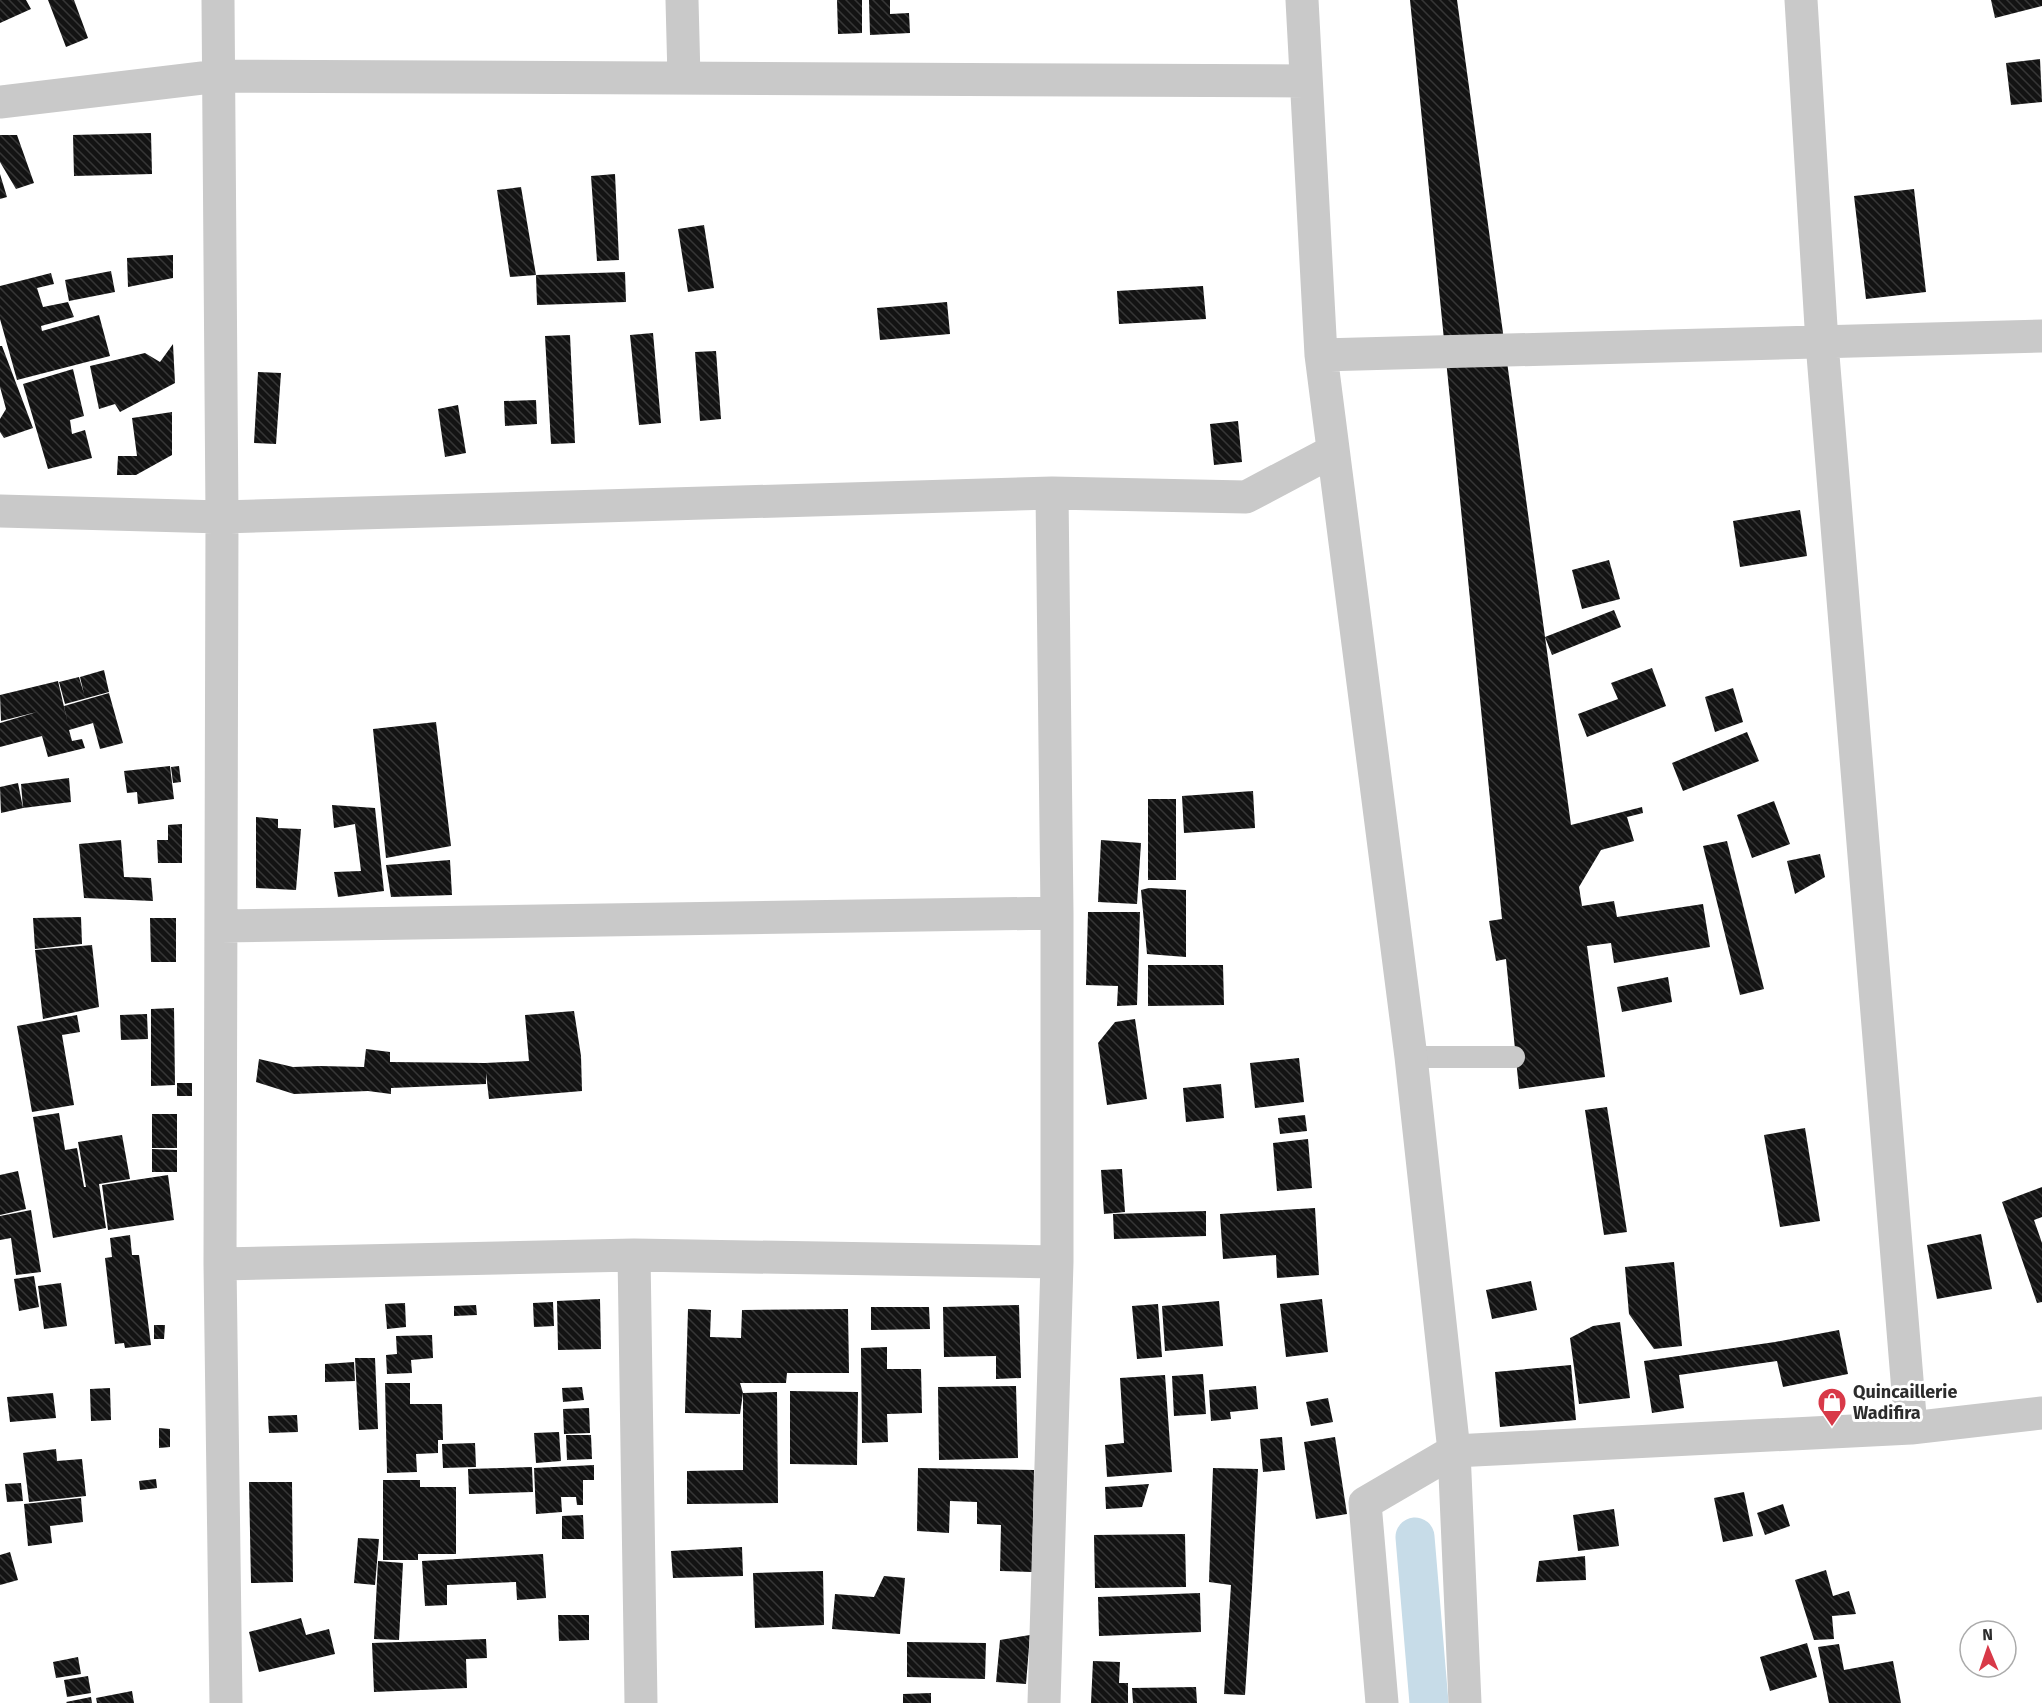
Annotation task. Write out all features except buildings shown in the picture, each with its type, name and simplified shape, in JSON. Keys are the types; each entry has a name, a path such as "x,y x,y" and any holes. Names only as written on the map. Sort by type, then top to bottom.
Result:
{"street":[{"path":"218,0 222,517 220,1264 226,1703"},
{"path":"682,0 684,78"},
{"path":"1302,0 1321,355 1411,1057 1454,1451 1465,1703"},
{"path":"1801,0 1822,344 1911,1428"},
{"path":"0,102 219,76 1306,81"},
{"path":"1321,355 1822,344 2042,336"},
{"path":"0,511 222,517 1053,494 1246,497 1333,451"},
{"path":"1044,1703 1057,1262 1057,913 1053,494"},
{"path":"221,926 1057,913"},
{"path":"220,1264 634,1255 1057,1262"},
{"path":"634,1255 640,1703"},
{"path":"1382,1703 1365,1503 1454,1451 1911,1428 2042,1413"}],"lane":[{"path":"1411,1057 1514,1057"}],"waterway":[{"path":"1415,1537 1429,1703"}],"place":[{"name":"Quincaillerie Wadifira","path":"1832,1428"}]}
